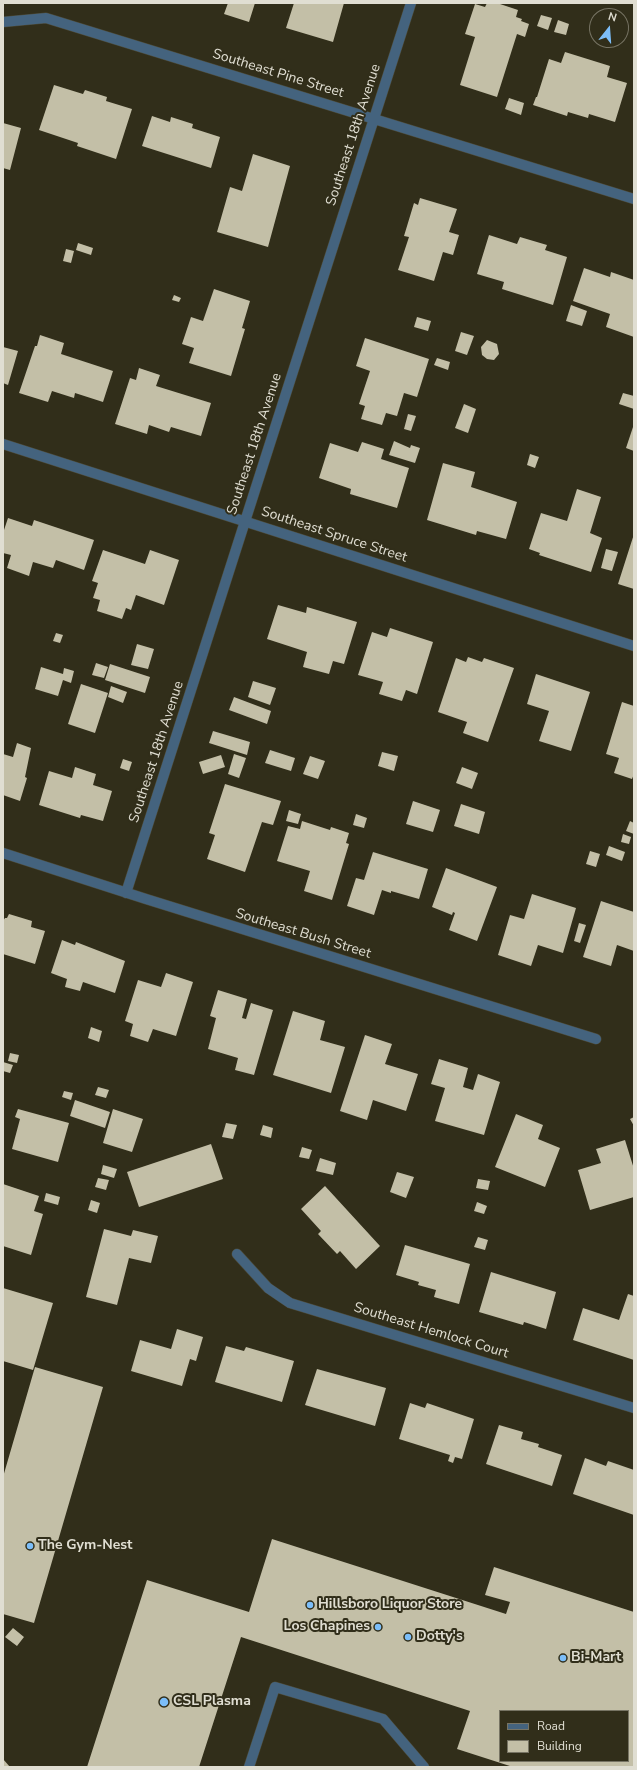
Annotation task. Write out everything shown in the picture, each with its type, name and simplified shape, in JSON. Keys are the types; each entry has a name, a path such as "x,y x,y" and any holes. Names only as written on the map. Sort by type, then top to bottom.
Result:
{"street":[{"name":"Southeast 18th Avenue","path":"126,893 411,3"},
{"name":"Southeast Pine Street","path":"3,22 46,18 634,199"},
{"name":"Southeast Spruce Street","path":"3,444 634,646"},
{"name":"Southeast Bush Street","path":"3,853 596,1040"},
{"name":"Southeast Hemlock Court","path":"237,1254 268,1288 290,1303 634,1408"},
{"path":"249,1767 275,1687 383,1719 424,1767"}],"building":[{"path":"228,3 255,3 249,22 224,14"},
{"path":"294,3 344,3 333,42 286,28"},
{"path":"487,3 497,3 518,10 516,17 529,24 525,37 517,34 497,97 460,85 475,37 465,34 475,4 485,7"},
{"path":"541,15 552,18 548,30 537,26"},
{"path":"558,20 569,24 566,35 554,32"},
{"path":"565,52 610,66 607,77 627,83 615,122 589,114 588,118 568,112 567,116 533,105 549,59 561,63"},
{"path":"54,85 83,94 85,90 107,97 106,101 132,109 116,159 77,146 78,143 39,130"},
{"path":"509,98 524,103 521,115 505,109"},
{"path":"152,116 170,122 171,117 193,124 192,128 220,137 211,168 142,146"},
{"path":"3,123 21,128 10,170 3,168"},
{"path":"253,154 290,166 268,247 217,232 230,187 242,191"},
{"path":"420,198 457,209 449,232 459,235 453,255 443,252 434,281 398,270 409,237 404,236 414,203 418,205"},
{"path":"489,235 517,244 520,237 547,245 545,250 567,257 553,305 502,289 504,282 477,274"},
{"path":"78,243 93,248 91,255 76,250"},
{"path":"66,249 74,251 71,263 63,261"},
{"path":"584,268 610,277 611,272 634,280 634,337 606,327 610,314 573,301"},
{"path":"214,289 250,301 242,328 245,329 231,376 189,363 194,348 182,344 191,317 203,321"},
{"path":"174,295 181,298 179,302 172,300"},
{"path":"571,305 587,311 582,326 566,321"},
{"path":"417,317 431,321 428,331 414,327"},
{"path":"461,332 474,336 467,355 455,351"},
{"path":"40,335 64,343 61,354 113,371 103,402 75,393 74,398 52,391 48,402 19,393"},
{"path":"365,338 429,359 417,397 404,393 397,416 386,413 382,425 361,419 365,406 359,404 370,371 356,366"},
{"path":"487,340 497,344 499,354 494,360 487,359 482,355 481,347"},
{"path":"3,347 18,351 8,385 3,383"},
{"path":"437,358 450,362 448,370 434,365"},
{"path":"139,368 160,375 156,386 211,403 201,436 171,427 169,432 149,425 147,434 115,424 130,378 136,380"},
{"path":"623,393 634,396 634,409 619,404"},
{"path":"464,404 476,409 468,433 455,428"},
{"path":"408,414 416,416 411,431 404,429"},
{"path":"634,424 634,451 626,448"},
{"path":"394,441 410,448 411,445 420,448 415,463 389,455"},
{"path":"362,442 384,449 381,459 409,468 397,508 350,494 351,489 319,478 330,443 358,452"},
{"path":"530,454 539,457 535,468 527,465"},
{"path":"443,463 475,472 471,487 517,502 506,539 477,531 476,535 427,520"},
{"path":"577,489 601,497 590,533 602,538 591,572 539,555 540,553 529,549 541,513 567,521"},
{"path":"8,518 32,526 34,520 94,540 84,570 56,560 53,568 33,562 29,576 7,568 11,555 3,553 3,533"},
{"path":"634,534 634,589 618,584"},
{"path":"606,549 618,552 612,571 601,568"},
{"path":"103,550 145,564 150,550 179,560 164,605 136,595 131,610 126,608 122,619 97,611 100,600 93,598 98,583 92,581"},
{"path":"278,605 306,613 307,607 357,622 344,664 333,661 329,674 303,667 307,652 267,639"},
{"path":"390,628 433,642 417,694 406,690 402,701 379,694 383,682 358,675 372,632 387,637"},
{"path":"56,633 63,635 60,643 53,641"},
{"path":"137,644 154,649 148,669 131,665"},
{"path":"468,657 482,662 484,658 514,668 488,742 463,733 467,722 438,712 456,658 466,662"},
{"path":"96,663 108,667 104,678 92,675"},
{"path":"110,664 150,677 145,693 105,680"},
{"path":"41,667 63,674 64,668 74,671 71,683 63,680 58,696 35,689"},
{"path":"536,674 590,692 571,751 539,741 549,711 527,704"},
{"path":"253,681 276,688 270,705 248,697"},
{"path":"81,684 108,693 95,733 68,724"},
{"path":"111,686 127,692 123,703 108,697"},
{"path":"234,697 271,711 267,724 229,710"},
{"path":"622,702 634,706 634,774 632,779 614,773 619,758 606,754"},
{"path":"213,731 250,742 247,755 209,743"},
{"path":"17,743 31,748 25,777 27,778 20,801 3,795 3,754 13,757"},
{"path":"270,750 295,758 291,771 265,763"},
{"path":"382,752 398,756 394,771 378,766"},
{"path":"234,754 246,758 239,778 228,774"},
{"path":"221,755 225,767 203,774 199,762"},
{"path":"310,756 325,761 318,779 303,774"},
{"path":"123,759 132,762 129,771 120,768"},
{"path":"75,767 96,774 93,785 112,791 103,821 81,815 80,818 39,805 49,771 72,778"},
{"path":"462,767 478,773 472,789 456,783"},
{"path":"225,784 281,801 273,825 262,822 245,872 207,859 215,835 209,833"},
{"path":"413,801 440,810 433,832 406,824"},
{"path":"461,804 485,812 479,834 454,826"},
{"path":"289,810 301,814 298,824 286,821"},
{"path":"356,814 367,818 364,828 353,825"},
{"path":"302,821 330,830 331,827 349,833 346,843 349,844 332,900 304,891 310,871 277,861 288,826 300,829"},
{"path":"630,821 634,823 634,834 626,831"},
{"path":"623,834 631,837 629,844 621,842"},
{"path":"609,846 625,852 622,861 606,855"},
{"path":"590,851 600,854 596,867 586,864"},
{"path":"373,852 428,869 419,899 382,890 374,915 347,906 356,878 364,880"},
{"path":"446,868 497,887 477,941 449,930 455,913 453,912 452,915 432,907"},
{"path":"532,894 576,908 563,953 538,945 531,966 498,955 510,915 524,919"},
{"path":"601,901 634,912 634,951 617,945 611,966 583,957"},
{"path":"9,914 32,921 31,927 45,931 35,964 3,954 3,921"},
{"path":"579,923 586,925 580,943 574,941"},
{"path":"62,940 75,945 76,942 125,961 115,993 83,982 80,991 65,987 67,979 51,973"},
{"path":"166,973 193,982 176,1036 153,1029 148,1042 130,1036 133,1024 125,1021 138,980 161,987"},
{"path":"218,990 247,999 242,1018 246,1019 251,1003 273,1010 254,1075 235,1070 238,1058 208,1049 216,1018 210,1016"},
{"path":"293,1011 325,1021 320,1040 345,1047 331,1093 273,1075"},
{"path":"91,1027 102,1031 99,1042 88,1038"},
{"path":"365,1035 392,1044 385,1064 418,1074 406,1111 373,1100 367,1120 340,1111"},
{"path":"10,1053 19,1055 17,1063 8,1061"},
{"path":"439,1059 468,1068 463,1087 473,1090 478,1074 500,1082 484,1135 435,1121 445,1088 431,1084"},
{"path":"3,1062 13,1065 10,1073 3,1071"},
{"path":"98,1087 109,1090 106,1098 95,1095"},
{"path":"64,1091 73,1093 71,1100 62,1097"},
{"path":"75,1100 110,1112 105,1128 70,1116"},
{"path":"18,1109 69,1123 58,1162 12,1149 20,1119 15,1117"},
{"path":"113,1109 143,1119 132,1152 103,1143"},
{"path":"516,1114 543,1125 538,1139 560,1148 545,1187 495,1167"},
{"path":"634,1117 634,1126 630,1119"},
{"path":"226,1123 237,1125 233,1139 222,1137"},
{"path":"263,1125 273,1128 271,1138 260,1135"},
{"path":"625,1140 634,1169 634,1197 590,1210 578,1170 601,1163 596,1149"},
{"path":"211,1144 223,1179 139,1207 127,1172"},
{"path":"302,1147 312,1150 309,1159 299,1157"},
{"path":"320,1158 336,1163 333,1175 316,1171"},
{"path":"103,1165 117,1169 114,1178 101,1174"},
{"path":"397,1172 414,1177 406,1198 390,1192"},
{"path":"98,1178 109,1180 106,1190 95,1187"},
{"path":"478,1179 490,1181 488,1190 476,1188"},
{"path":"3,1184 39,1196 34,1211 43,1214 31,1255 3,1246"},
{"path":"325,1186 380,1246 356,1269 340,1251 337,1254 318,1234 321,1231 301,1209"},
{"path":"46,1193 60,1197 58,1205 44,1201"},
{"path":"91,1200 100,1203 97,1213 88,1210"},
{"path":"477,1202 487,1206 484,1214 474,1211"},
{"path":"104,1229 131,1236 133,1230 158,1236 151,1263 129,1258 117,1305 86,1297"},
{"path":"478,1237 488,1240 485,1250 474,1247"},
{"path":"405,1245 470,1264 459,1304 434,1297 436,1290 418,1285 419,1282 396,1275"},
{"path":"491,1272 556,1292 546,1329 524,1322 523,1325 479,1312"},
{"path":"3,1288 53,1303 33,1370 3,1361"},
{"path":"628,1294 634,1296 634,1360 573,1340 583,1308 619,1320"},
{"path":"177,1329 203,1337 196,1361 190,1359 182,1386 131,1371 140,1340 171,1349"},
{"path":"226,1346 244,1351 246,1347 294,1361 282,1402 215,1382"},
{"name":"The Gym-Nest","path":"35,1367 103,1387 34,1623 3,1614 3,1477"},
{"path":"317,1369 386,1388 375,1426 305,1405"},
{"path":"410,1403 425,1408 427,1403 474,1419 462,1459 455,1457 453,1463 448,1461 450,1455 399,1439"},
{"path":"499,1425 523,1432 521,1439 539,1444 538,1447 562,1455 552,1486 486,1464"},
{"path":"585,1458 606,1466 608,1461 634,1470 634,1515 573,1494"},
{"path":"272,1539 506,1614 510,1602 485,1595 494,1567 634,1612 634,1767 513,1767 457,1749 470,1711 241,1637 199,1767 87,1767 147,1580 249,1612"},
{"path":"13,1628 24,1637 17,1646 5,1637"},
{"path":"3,1759 10,1767 3,1767"}],"place":[{"name":"The Gym-Nest","path":"30,1546"},
{"name":"Hillsboro Liquor Store","path":"310,1605"},
{"name":"Los Chapines","path":"378,1627"},
{"name":"Dotty's","path":"408,1637"},
{"name":"Bi-Mart","path":"563,1658"},
{"name":"CSL Plasma","path":"164,1702"}]}
